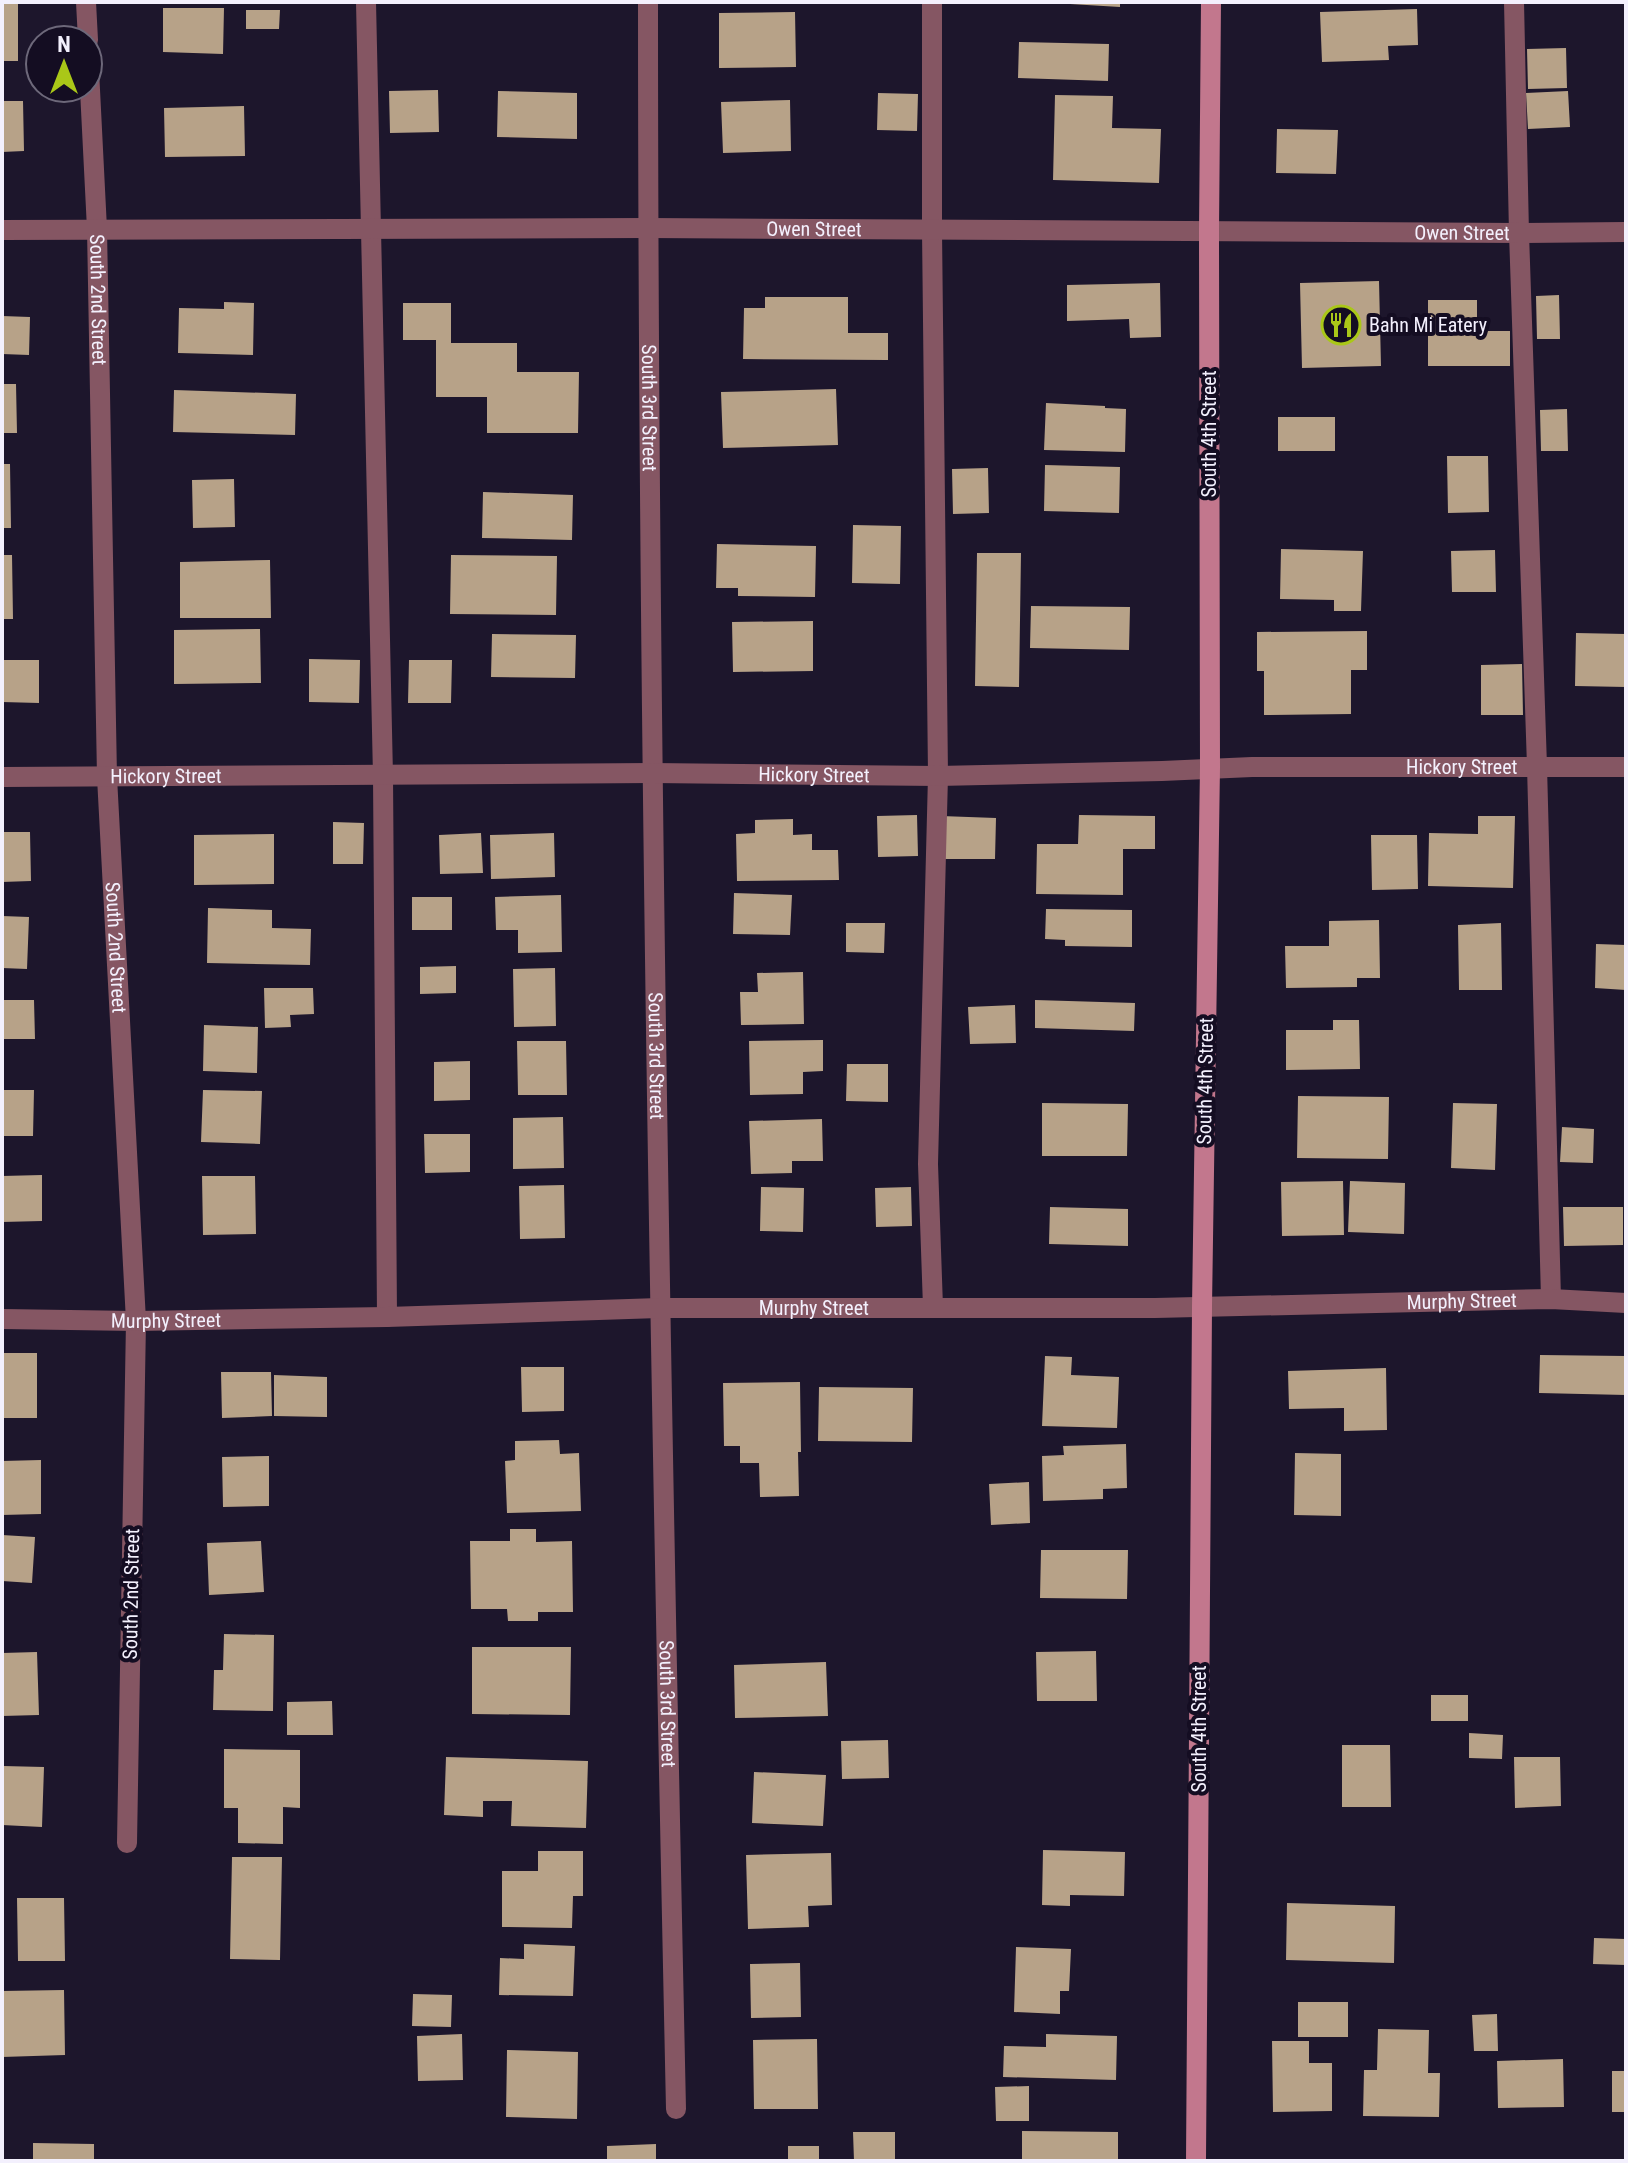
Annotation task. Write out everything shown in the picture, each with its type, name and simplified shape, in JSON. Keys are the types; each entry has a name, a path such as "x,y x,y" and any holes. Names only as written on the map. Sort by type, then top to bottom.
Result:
{"main road":[{"name":"South 4th Street","path":"1196,2161 1202,1307 1210,767 1211,2"}],"street":[{"path":"86,2 87,24"},
{"path":"366,2 383,776 387,1317"},
{"name":"South 3rd Street","path":"648,2 659,1308 676,2109"},
{"path":"932,2 938,776 928,1164 933,1307"},
{"path":"1514,2 1551,1299"},
{"name":"South 2nd Street","path":"91,104 97,229 107,777 136,1321 127,1843"},
{"name":"Owen Street","path":"2,230 648,228 1626,232"},
{"name":"Hickory Street","path":"2,777 653,773 938,776 1162,771 1210,767 1626,767"},
{"name":"Murphy Street","path":"2,1319 136,1321 659,1308 1202,1307 1551,1299 1626,1303"}],"building":[{"path":"1120,2 1120,7 1070,4"},
{"path":"2,4 18,4 18,61 2,61"},
{"path":"163,8 224,8 223,54 163,52"},
{"path":"1417,9 1418,45 1388,46 1389,60 1322,62 1320,12"},
{"path":"246,10 280,10 279,29 246,29"},
{"path":"795,12 796,67 719,68 719,13"},
{"path":"1019,42 1109,44 1108,81 1018,78"},
{"path":"1566,48 1567,88 1528,89 1527,49"},
{"path":"438,90 439,132 390,133 389,91"},
{"path":"498,91 577,93 577,139 497,137"},
{"path":"1568,91 1570,127 1528,129 1526,93"},
{"path":"878,93 918,94 917,131 877,130"},
{"path":"1055,95 1113,96 1112,128 1161,129 1159,183 1053,180"},
{"path":"790,100 791,151 723,153 721,102"},
{"path":"2,101 23,101 24,151 2,152"},
{"path":"244,106 245,156 165,157 164,108"},
{"path":"1277,129 1338,130 1336,174 1276,173"},
{"name":"Bahn Mi Eatery","path":"1379,281 1381,366 1302,368 1300,283"},
{"path":"1160,283 1161,337 1130,338 1129,319 1067,321 1067,285"},
{"path":"1559,295 1560,339 1537,339 1536,296"},
{"path":"765,297 848,297 848,333 888,333 888,360 743,359 744,308 765,308"},
{"path":"1428,300 1477,300 1477,331 1510,331 1510,366 1428,366"},
{"path":"224,302 254,303 253,355 178,353 179,308 224,309"},
{"path":"403,303 451,303 451,343 517,343 517,372 579,372 578,433 487,433 487,397 436,397 436,340 403,340"},
{"path":"2,316 30,317 29,355 2,354"},
{"path":"2,384 16,384 17,433 2,433"},
{"path":"836,389 838,445 723,448 721,392"},
{"path":"174,390 296,394 295,435 173,432"},
{"path":"1046,403 1126,409 1125,452 1044,450"},
{"path":"1567,409 1568,451 1541,451 1540,410"},
{"path":"1278,417 1335,417 1335,451 1278,451"},
{"path":"1447,456 1488,456 1489,512 1448,513"},
{"path":"2,464 10,464 11,528 2,528"},
{"path":"1045,465 1120,467 1119,513 1044,511"},
{"path":"988,468 989,513 953,514 952,469"},
{"path":"234,479 235,527 193,528 192,480"},
{"path":"483,492 573,495 572,540 482,538"},
{"path":"853,525 901,526 900,584 852,583"},
{"path":"717,544 816,546 815,597 738,596 738,588 716,588"},
{"path":"1281,549 1363,551 1361,611 1334,611 1334,600 1280,599"},
{"path":"1495,550 1496,592 1452,592 1451,551"},
{"path":"977,553 1021,553 1019,687 975,686"},
{"path":"2,555 12,555 13,619 2,619"},
{"path":"451,555 557,556 556,615 450,614"},
{"path":"270,560 271,618 180,618 180,562"},
{"path":"1031,606 1130,607 1129,650 1030,648"},
{"path":"813,621 813,671 733,672 732,622"},
{"path":"260,629 261,683 174,684 174,630"},
{"path":"1367,631 1367,670 1351,670 1351,714 1264,715 1264,671 1257,671 1257,632"},
{"path":"1576,633 1626,634 1626,687 1575,686"},
{"path":"492,634 576,635 575,678 491,677"},
{"path":"309,659 360,660 359,703 309,702"},
{"path":"2,660 39,660 39,703 2,702"},
{"path":"409,660 452,660 451,703 408,703"},
{"path":"1522,664 1523,715 1481,715 1481,665"},
{"path":"917,815 918,856 878,857 877,816"},
{"path":"1079,815 1155,816 1155,849 1123,849 1123,895 1036,894 1037,844 1078,844"},
{"path":"941,816 996,818 995,859 940,859"},
{"path":"1478,816 1515,816 1513,888 1428,886 1429,833 1478,834"},
{"path":"793,819 793,835 812,834 812,850 838,850 839,880 737,881 736,834 755,833 755,820"},
{"path":"333,822 364,823 363,864 333,864"},
{"path":"2,832 30,832 31,881 2,882"},
{"path":"481,833 483,873 440,874 439,835"},
{"path":"554,833 555,877 491,879 490,835"},
{"path":"274,834 274,884 194,885 194,835"},
{"path":"1371,835 1417,835 1418,889 1372,890"},
{"path":"734,893 792,895 790,935 733,934"},
{"path":"561,895 562,952 518,953 518,930 496,930 495,897"},
{"path":"412,897 452,897 452,930 412,930"},
{"path":"208,908 272,910 272,928 311,929 310,965 207,963"},
{"path":"1046,909 1132,910 1132,947 1065,946 1065,940 1045,939"},
{"path":"2,916 29,917 27,969 2,968"},
{"path":"1379,920 1380,978 1357,978 1357,987 1286,988 1285,946 1329,946 1329,921"},
{"path":"846,923 885,923 884,953 846,952"},
{"path":"1501,923 1502,990 1459,990 1458,925"},
{"path":"1596,944 1626,945 1626,990 1595,988"},
{"path":"456,966 456,993 420,994 420,967"},
{"path":"555,968 556,1026 514,1027 513,969"},
{"path":"803,972 804,1024 741,1025 740,992 758,992 757,973"},
{"path":"264,988 313,988 314,1014 290,1015 291,1027 265,1028"},
{"path":"2,1000 34,1000 35,1039 2,1039"},
{"path":"1035,1000 1135,1003 1134,1031 1035,1028"},
{"path":"1015,1005 1016,1043 970,1044 968,1007"},
{"path":"1333,1020 1359,1020 1360,1069 1286,1070 1286,1030 1333,1030"},
{"path":"204,1025 258,1027 257,1073 203,1071"},
{"path":"823,1040 823,1071 803,1072 803,1094 750,1095 749,1041"},
{"path":"517,1041 566,1041 567,1095 518,1095"},
{"path":"470,1061 470,1100 434,1101 434,1062"},
{"path":"847,1064 888,1064 888,1102 846,1101"},
{"path":"2,1090 34,1090 33,1136 2,1136"},
{"path":"203,1090 262,1091 260,1144 201,1142"},
{"path":"1298,1096 1389,1097 1388,1159 1297,1158"},
{"path":"1042,1103 1128,1104 1127,1156 1042,1156"},
{"path":"1453,1103 1497,1104 1495,1170 1451,1168"},
{"path":"563,1117 564,1168 513,1169 513,1118"},
{"path":"822,1119 823,1161 792,1161 792,1173 751,1174 749,1121"},
{"path":"1562,1127 1594,1129 1593,1163 1560,1162"},
{"path":"424,1134 470,1134 470,1172 425,1173"},
{"path":"42,1175 42,1221 2,1222 2,1176"},
{"path":"202,1176 255,1176 256,1234 203,1235"},
{"path":"1343,1181 1344,1235 1282,1236 1281,1182"},
{"path":"1350,1181 1405,1183 1404,1234 1348,1232"},
{"path":"564,1185 565,1238 520,1239 519,1186"},
{"path":"761,1187 804,1188 803,1232 760,1231"},
{"path":"911,1187 912,1226 876,1227 875,1188"},
{"path":"1050,1207 1128,1209 1128,1246 1049,1244"},
{"path":"1563,1207 1623,1207 1623,1245 1564,1246"},
{"path":"2,1353 37,1353 37,1418 2,1418"},
{"path":"1540,1355 1626,1356 1626,1395 1539,1393"},
{"path":"1045,1356 1072,1357 1071,1375 1119,1377 1117,1428 1042,1426"},
{"path":"521,1367 564,1367 564,1411 522,1412"},
{"path":"1386,1368 1387,1430 1344,1431 1344,1408 1289,1409 1288,1371"},
{"path":"221,1372 271,1372 272,1416 222,1418"},
{"path":"274,1375 327,1377 327,1417 274,1416"},
{"path":"800,1382 799,1496 760,1497 759,1463 740,1463 740,1446 724,1446 723,1383"},
{"path":"819,1387 913,1388 912,1442 818,1441"},
{"path":"559,1440 560,1454 579,1453 581,1511 507,1513 505,1461 515,1460 515,1441"},
{"path":"1126,1444 1127,1488 1103,1489 1103,1499 1043,1501 1042,1456 1064,1455 1063,1446"},
{"path":"1295,1453 1341,1454 1341,1516 1294,1515"},
{"path":"269,1456 269,1506 223,1507 222,1457"},
{"path":"41,1460 41,1514 2,1515 2,1461"},
{"path":"1029,1482 1030,1523 991,1525 989,1484"},
{"path":"510,1529 536,1529 536,1542 572,1541 573,1612 538,1612 538,1621 508,1621 507,1609 471,1609 470,1541 510,1541"},
{"path":"2,1535 35,1537 32,1583 2,1581"},
{"path":"261,1541 264,1592 209,1595 207,1543"},
{"path":"1041,1550 1128,1550 1127,1599 1040,1598"},
{"path":"224,1634 274,1635 273,1711 213,1710 214,1670 223,1670"},
{"path":"472,1647 571,1647 570,1715 472,1714"},
{"path":"1096,1651 1097,1701 1037,1701 1036,1652"},
{"path":"37,1652 39,1715 2,1716 2,1653"},
{"path":"826,1662 828,1716 735,1718 734,1665"},
{"path":"1431,1695 1468,1695 1468,1721 1431,1721"},
{"path":"332,1701 333,1735 287,1735 287,1702"},
{"path":"1469,1733 1503,1735 1502,1759 1469,1758"},
{"path":"888,1740 889,1778 842,1779 841,1741"},
{"path":"1342,1745 1390,1745 1391,1807 1342,1807"},
{"path":"224,1749 300,1750 300,1808 283,1807 283,1844 238,1843 238,1808 224,1808"},
{"path":"446,1757 588,1761 586,1828 511,1826 512,1801 483,1801 483,1817 444,1815"},
{"path":"1514,1757 1560,1757 1561,1806 1515,1808"},
{"path":"3,1766 44,1767 42,1827 2,1825"},
{"path":"754,1772 826,1775 823,1826 752,1823"},
{"path":"1043,1850 1125,1852 1124,1896 1070,1895 1070,1906 1042,1905"},
{"path":"538,1851 583,1851 583,1896 573,1896 572,1928 502,1927 502,1871 538,1871"},
{"path":"831,1853 832,1905 808,1906 809,1927 748,1929 746,1855"},
{"path":"232,1857 282,1857 280,1960 230,1959"},
{"path":"17,1898 64,1898 65,1961 18,1961"},
{"path":"1287,1903 1395,1906 1394,1963 1286,1960"},
{"path":"1594,1938 1626,1939 1626,1965 1593,1964"},
{"path":"524,1944 575,1946 573,1996 499,1995 500,1958 524,1959"},
{"path":"1016,1947 1071,1949 1069,1991 1060,1991 1060,2014 1014,2012"},
{"path":"800,1963 801,2017 751,2018 750,1964"},
{"path":"64,1990 65,2055 2,2057 2,1991"},
{"path":"413,1994 452,1995 451,2027 412,2026"},
{"path":"1298,2002 1348,2002 1348,2037 1298,2037"},
{"path":"1497,2014 1498,2051 1474,2051 1472,2015"},
{"path":"1378,2029 1429,2030 1428,2073 1440,2073 1439,2117 1363,2116 1364,2070 1377,2070"},
{"path":"462,2034 463,2080 418,2081 417,2036"},
{"path":"1046,2034 1117,2036 1116,2080 1003,2077 1004,2046 1046,2047"},
{"path":"817,2039 818,2109 754,2109 753,2040"},
{"path":"1272,2041 1309,2041 1309,2063 1332,2063 1332,2111 1273,2112"},
{"path":"507,2050 578,2052 577,2119 506,2117"},
{"path":"1563,2059 1564,2107 1498,2108 1497,2061"},
{"path":"1612,2071 1626,2071 1626,2112 1612,2112"},
{"path":"1029,2086 1029,2121 996,2121 995,2087"},
{"path":"1022,2131 1118,2132 1118,2161 1022,2161"},
{"path":"853,2132 895,2132 895,2161 854,2161"},
{"path":"33,2143 94,2144 94,2161 33,2161"},
{"path":"656,2144 656,2161 607,2161 607,2146"},
{"path":"788,2146 819,2146 819,2161 788,2161"}],"place":[{"name":"Bahn Mi Eatery","path":"1341,325"}]}
